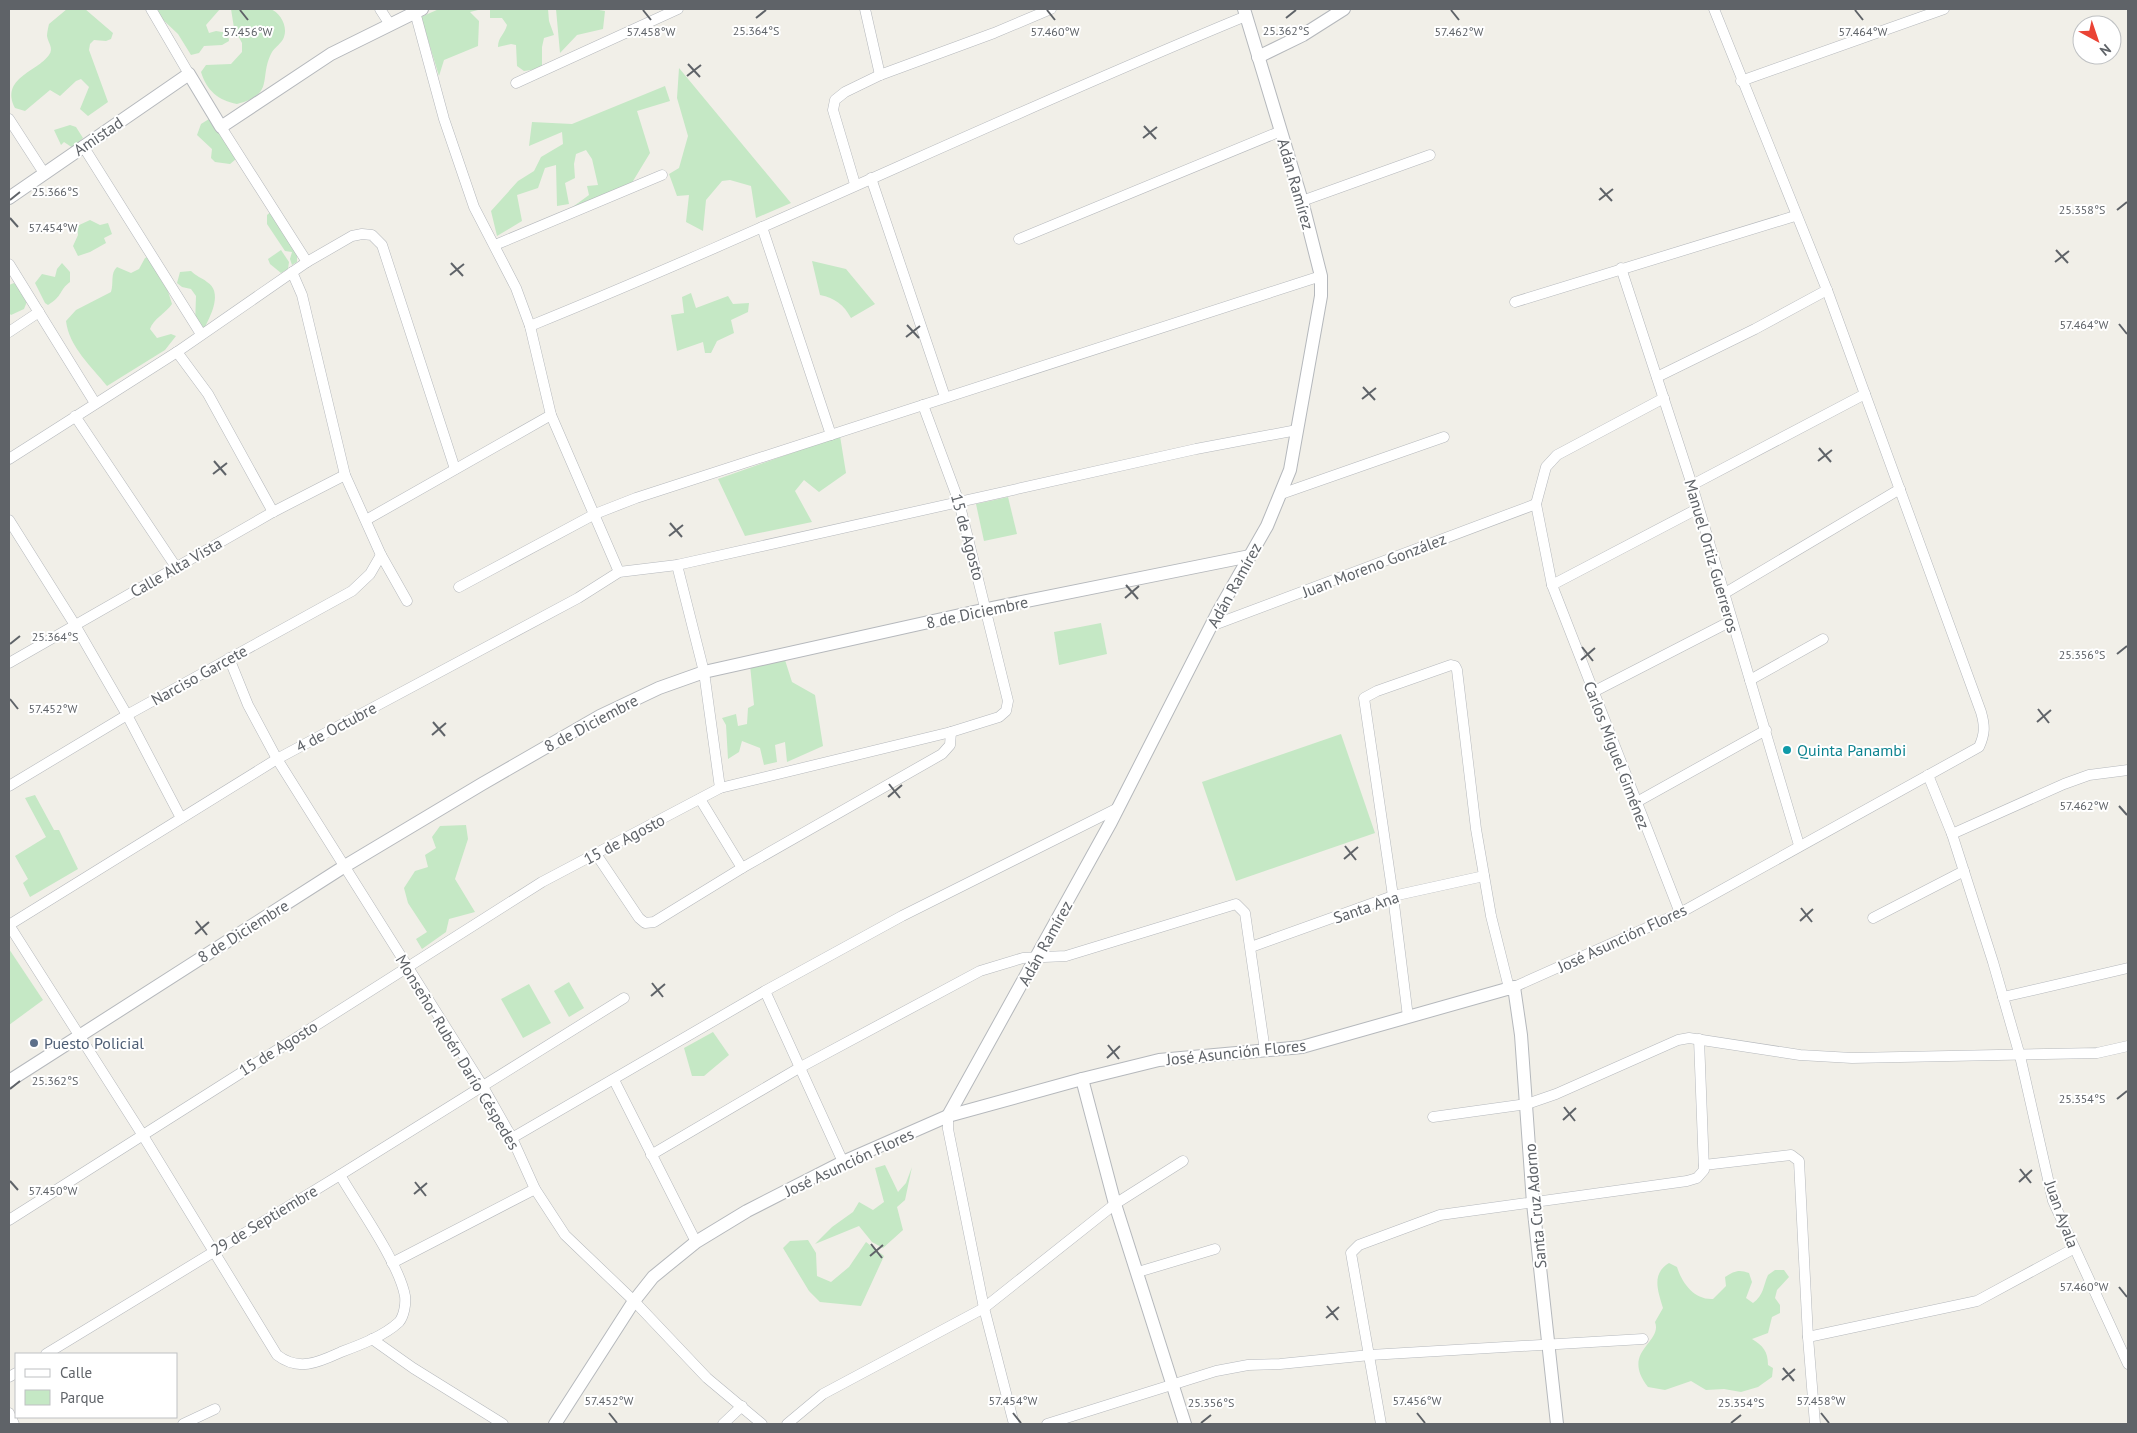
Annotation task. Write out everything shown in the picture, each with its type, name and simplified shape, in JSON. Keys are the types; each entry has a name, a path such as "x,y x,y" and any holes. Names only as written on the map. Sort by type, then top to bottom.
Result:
{"street":[{"path":"151,9 221,127 307,262"},
{"path":"380,9 389,23"},
{"path":"516,83 665,11 678,9"},
{"path":"865,9 880,75"},
{"path":"855,184 832,110 836,100 845,92 880,75 994,33 1051,9"},
{"path":"1258,57 1303,35 1344,9"},
{"path":"1714,9 1795,216 1827,290 1900,489 1725,593"},
{"path":"1741,81 1944,9"},
{"path":"221,127 331,54 418,10 447,128 474,207 516,288 530,326 551,416 596,514 619,572"},
{"path":"530,326 762,227 1245,12"},
{"name":"Adán Ramírez","path":"948,1116 1118,808 1211,626 1250,556 1281,494 1290,470 1321,296 1321,276 1302,202 1245,12"},
{"name":"Amistad","path":"9,198 189,74"},
{"path":"9,119 44,173"},
{"path":"1019,239 1281,131"},
{"path":"83,146 201,334"},
{"path":"1302,202 1430,155"},
{"path":"495,245 662,176"},
{"path":"871,178 946,397"},
{"path":"1515,302 1795,216"},
{"path":"762,227 831,435"},
{"path":"9,459 177,352 307,262 352,236 362,234 372,235 382,245 455,469"},
{"path":"9,264 95,403"},
{"name":"Manuel Ortiz Guerreros","path":"1621,268 1692,485 1697,509 1725,593 1731,622 1766,730 1800,845"},
{"path":"292,272 302,295 345,475 381,555 407,601"},
{"path":"459,587 596,514 636,498 1321,276"},
{"path":"1657,377 1827,290"},
{"path":"9,332 40,312"},
{"path":"177,352 208,394 273,512"},
{"path":"1692,485 1865,394"},
{"name":"Carlos Miguel Giménez","path":"1664,398 1556,454 1546,466 1536,504 1552,585 1635,803 1680,913"},
{"name":"15 de Agosto","path":"9,1220 542,882 720,788 951,732 999,718 1006,711 1008,701 987,609 959,502 923,405"},
{"path":"75,416 176,567"},
{"path":"366,520 551,416"},
{"name":"4 de Octubre","path":"9,925 277,759 578,598 619,572 677,565 1196,449 1297,430"},
{"path":"1281,494 1444,437"},
{"name":"Calle Alta Vista","path":"9,663 273,512 345,475"},
{"name":"José Asunción Flores","path":"555,1424 634,1301 653,1277 696,1242 747,1211 843,1162 948,1116 1082,1079 1159,1060 1302,1047 1512,988 1680,913 1979,747 1984,736 1985,725 1900,489"},
{"name":"Juan Moreno González","path":"1211,626 1536,504"},
{"path":"1552,585 1697,509"},
{"path":"9,520 75,625 127,715 181,818"},
{"name":"Narciso Garcete","path":"9,786 127,715 352,591 370,574 381,555"},
{"name":"8 de Diciembre","path":"9,1081 346,866 600,716 659,688 704,672 987,609 1250,556"},
{"path":"677,565 704,672 720,788"},
{"path":"1593,692 1731,622"},
{"path":"1750,680 1823,639"},
{"name":"Monseñor Rubén Darío Céspedes","path":"229,658 248,705 277,759 482,1085 512,1138 535,1189 570,1241 634,1301 707,1378 762,1424"},
{"path":"1408,1017 1393,896 1364,698 1377,691 1451,666 1455,666 1457,670 1491,916 1512,988"},
{"path":"1635,803 1766,730"},
{"path":"596,854 638,918 645,923 654,922 742,868 942,754 950,745 951,732"},
{"path":"1952,834 2064,784 2089,776 2128,770"},
{"name":"Juan Ayala","path":"1928,775 1952,834 2003,997 2020,1056 2053,1201 2074,1249 2125,1350 2128,1364"},
{"path":"700,799 742,868"},
{"path":"512,1138 765,991 902,916 1118,808"},
{"path":"1873,918 1964,871"},
{"name":"Santa Ana","path":"1251,947 1393,896 1484,876"},
{"path":"651,1155 800,1068 980,972 1038,956 1066,956 1236,904 1245,913 1265,1051"},
{"path":"9,925 142,1134 277,1355 285,1361 305,1366 372,1339 399,1321 404,1312 405,1299 402,1286 392,1263 340,1175"},
{"path":"2003,997 2128,968"},
{"name":"Santa Cruz Adorno","path":"1512,988 1527,1104 1533,1203 1557,1424"},
{"path":"765,991 843,1162"},
{"name":"29 de Septiembre","path":"48,1353 212,1251 340,1175 624,998"},
{"path":"1381,1424 1351,1254 1354,1248 1394,1231 1440,1215 1687,1181 1697,1178 1704,1170 1699,1039"},
{"path":"1433,1116 1527,1104 1556,1094 1678,1040 1699,1039 1800,1055 1844,1057 2020,1056 2097,1053 2128,1046"},
{"path":"1082,1079 1115,1204 1185,1424"},
{"path":"614,1080 696,1242"},
{"path":"948,1116 948,1129 984,1308 1014,1424"},
{"path":"1704,1165 1791,1156 1799,1161 1808,1336 1815,1424"},
{"path":"787,1424 823,1394 984,1308 1115,1204 1183,1161"},
{"path":"392,1263 535,1189"},
{"path":"1138,1272 1215,1249"},
{"path":"1808,1336 1977,1301 2074,1249"},
{"path":"372,1339 413,1368 503,1424"},
{"path":"1047,1424 1174,1386 1216,1371 1248,1365 1280,1364 1370,1355 1643,1340"},
{"path":"723,1424 742,1406"},
{"path":"183,1424 215,1409"},
{"path":"9,1413 14,1424"}],"green space":[{"path":"256,7 270,9 280,16 285,28 283,39 272,52 268,61 262,90 249,100 237,104 224,100 214,94 203,79 201,72 206,65 231,64 242,52 242,43 234,28 231,9"},
{"path":"67,9 85,9 113,33 111,39 106,41 94,40 90,44 89,50 108,102 88,116 80,109 89,87 81,79 76,81 60,96 50,90 25,111 15,108 12,89 22,77 49,55 51,48 47,36 49,24"},
{"path":"158,9 220,9 206,25 209,33 216,31 228,33 229,41 222,45 204,46 199,53 191,55 178,34 159,16"},
{"path":"439,9 482,9 470,12 479,21 478,46 444,60 439,76 421,17"},
{"path":"490,9 548,9 549,21 554,35 544,38 542,66 538,69 524,71 517,66 516,45 511,44 498,47 507,25 502,18 490,18"},
{"path":"556,9 593,9 605,11 603,29 577,35 560,53"},
{"path":"679,68 791,203 756,218 751,186 730,180 722,181 706,200 703,231 686,222 689,195 677,196 669,174 679,168 688,136 677,98"},
{"path":"665,86 670,101 637,111 650,153 630,186 563,214 589,195 587,186 598,185 592,159 586,150 576,154 574,164 575,178 565,183 569,204 557,206 556,165 545,168 538,188 517,195 522,221 497,236 491,211 518,181 534,171 541,157 563,144 562,132 529,146 532,122 572,124"},
{"path":"209,119 215,120 236,159 230,164 215,162 211,158 212,149 197,135 201,124"},
{"path":"70,125 76,127 83,138 73,148 64,142 61,145 54,130"},
{"path":"272,211 297,239 297,262 292,265 290,259 292,252 285,251 267,224 267,215"},
{"path":"90,220 100,225 108,223 112,234 104,238 106,243 78,256 73,246 78,235 77,226"},
{"path":"281,250 289,262 288,269 281,273 270,264 268,259"},
{"path":"150,256 160,266 172,304 154,322 150,329 157,338 171,334 176,336 165,350 107,386 76,348 66,321 76,310 111,292 113,275 117,267 131,273 139,269 145,258"},
{"path":"812,261 846,269 875,304 851,318 838,303 820,295"},
{"path":"62,263 70,272 70,282 56,299 48,305 45,303 35,283 42,274 55,277 57,269"},
{"path":"191,271 212,286 214,292 214,304 205,327 198,328 195,325 196,296 191,289 182,287 177,283 180,272"},
{"path":"14,283 28,299 24,309 11,315 9,313 9,285"},
{"path":"691,293 696,308 728,296 733,304 749,303 748,312 731,320 734,333 717,341 711,353 705,353 703,342 677,351 671,315 684,313 682,297"},
{"path":"840,436 846,473 819,492 804,480 795,491 812,522 745,536 718,479"},
{"path":"1008,497 1017,534 984,541 976,504"},
{"path":"1101,623 1107,654 1059,665 1054,632"},
{"path":"785,660 792,682 815,695 823,746 787,762 785,742 775,745 777,762 764,765 760,748 742,741 739,752 728,759 726,725 722,718 736,714 738,726 747,724 748,708 754,705 750,665"},
{"path":"1341,734 1375,833 1236,881 1202,782"},
{"path":"35,795 54,830 59,830 78,869 30,897 23,883 28,879 15,856 46,837 25,798"},
{"path":"466,825 468,839 455,879 475,912 449,919 446,932 422,949 416,939 427,932 408,903 404,888 415,871 428,867 425,855 436,848 432,837 440,826"},
{"path":"9,949 43,1000 9,1025"},
{"path":"569,982 584,1008 569,1017 554,991"},
{"path":"529,984 551,1023 523,1038 501,999"},
{"path":"713,1032 729,1055 704,1076 692,1076 684,1048"},
{"path":"885,1165 898,1192 906,1183 912,1167 905,1200 897,1207 903,1230 883,1248 872,1242 859,1226 815,1244 832,1227 853,1212 859,1202 873,1210 884,1202 875,1168"},
{"path":"808,1240 816,1253 817,1276 831,1282 849,1267 866,1242 884,1256 861,1306 820,1302 809,1291 783,1248 790,1241"},
{"path":"1669,1263 1677,1267 1682,1279 1695,1294 1706,1299 1713,1299 1726,1286 1725,1277 1728,1275 1739,1271 1749,1273 1752,1282 1746,1298 1753,1303 1761,1294 1768,1275 1775,1270 1784,1270 1789,1277 1777,1290 1775,1298 1780,1305 1780,1313 1772,1317 1768,1333 1752,1339 1766,1352 1768,1365 1773,1368 1772,1377 1758,1387 1741,1392 1724,1389 1706,1390 1691,1381 1665,1390 1648,1387 1638,1365 1640,1356 1653,1336 1656,1329 1655,1322 1663,1308 1657,1283 1663,1267"}],"place":[{"name":"Quinta Panambi","path":"1787,750"},
{"name":"Puesto Policial","path":"34,1043"}]}
